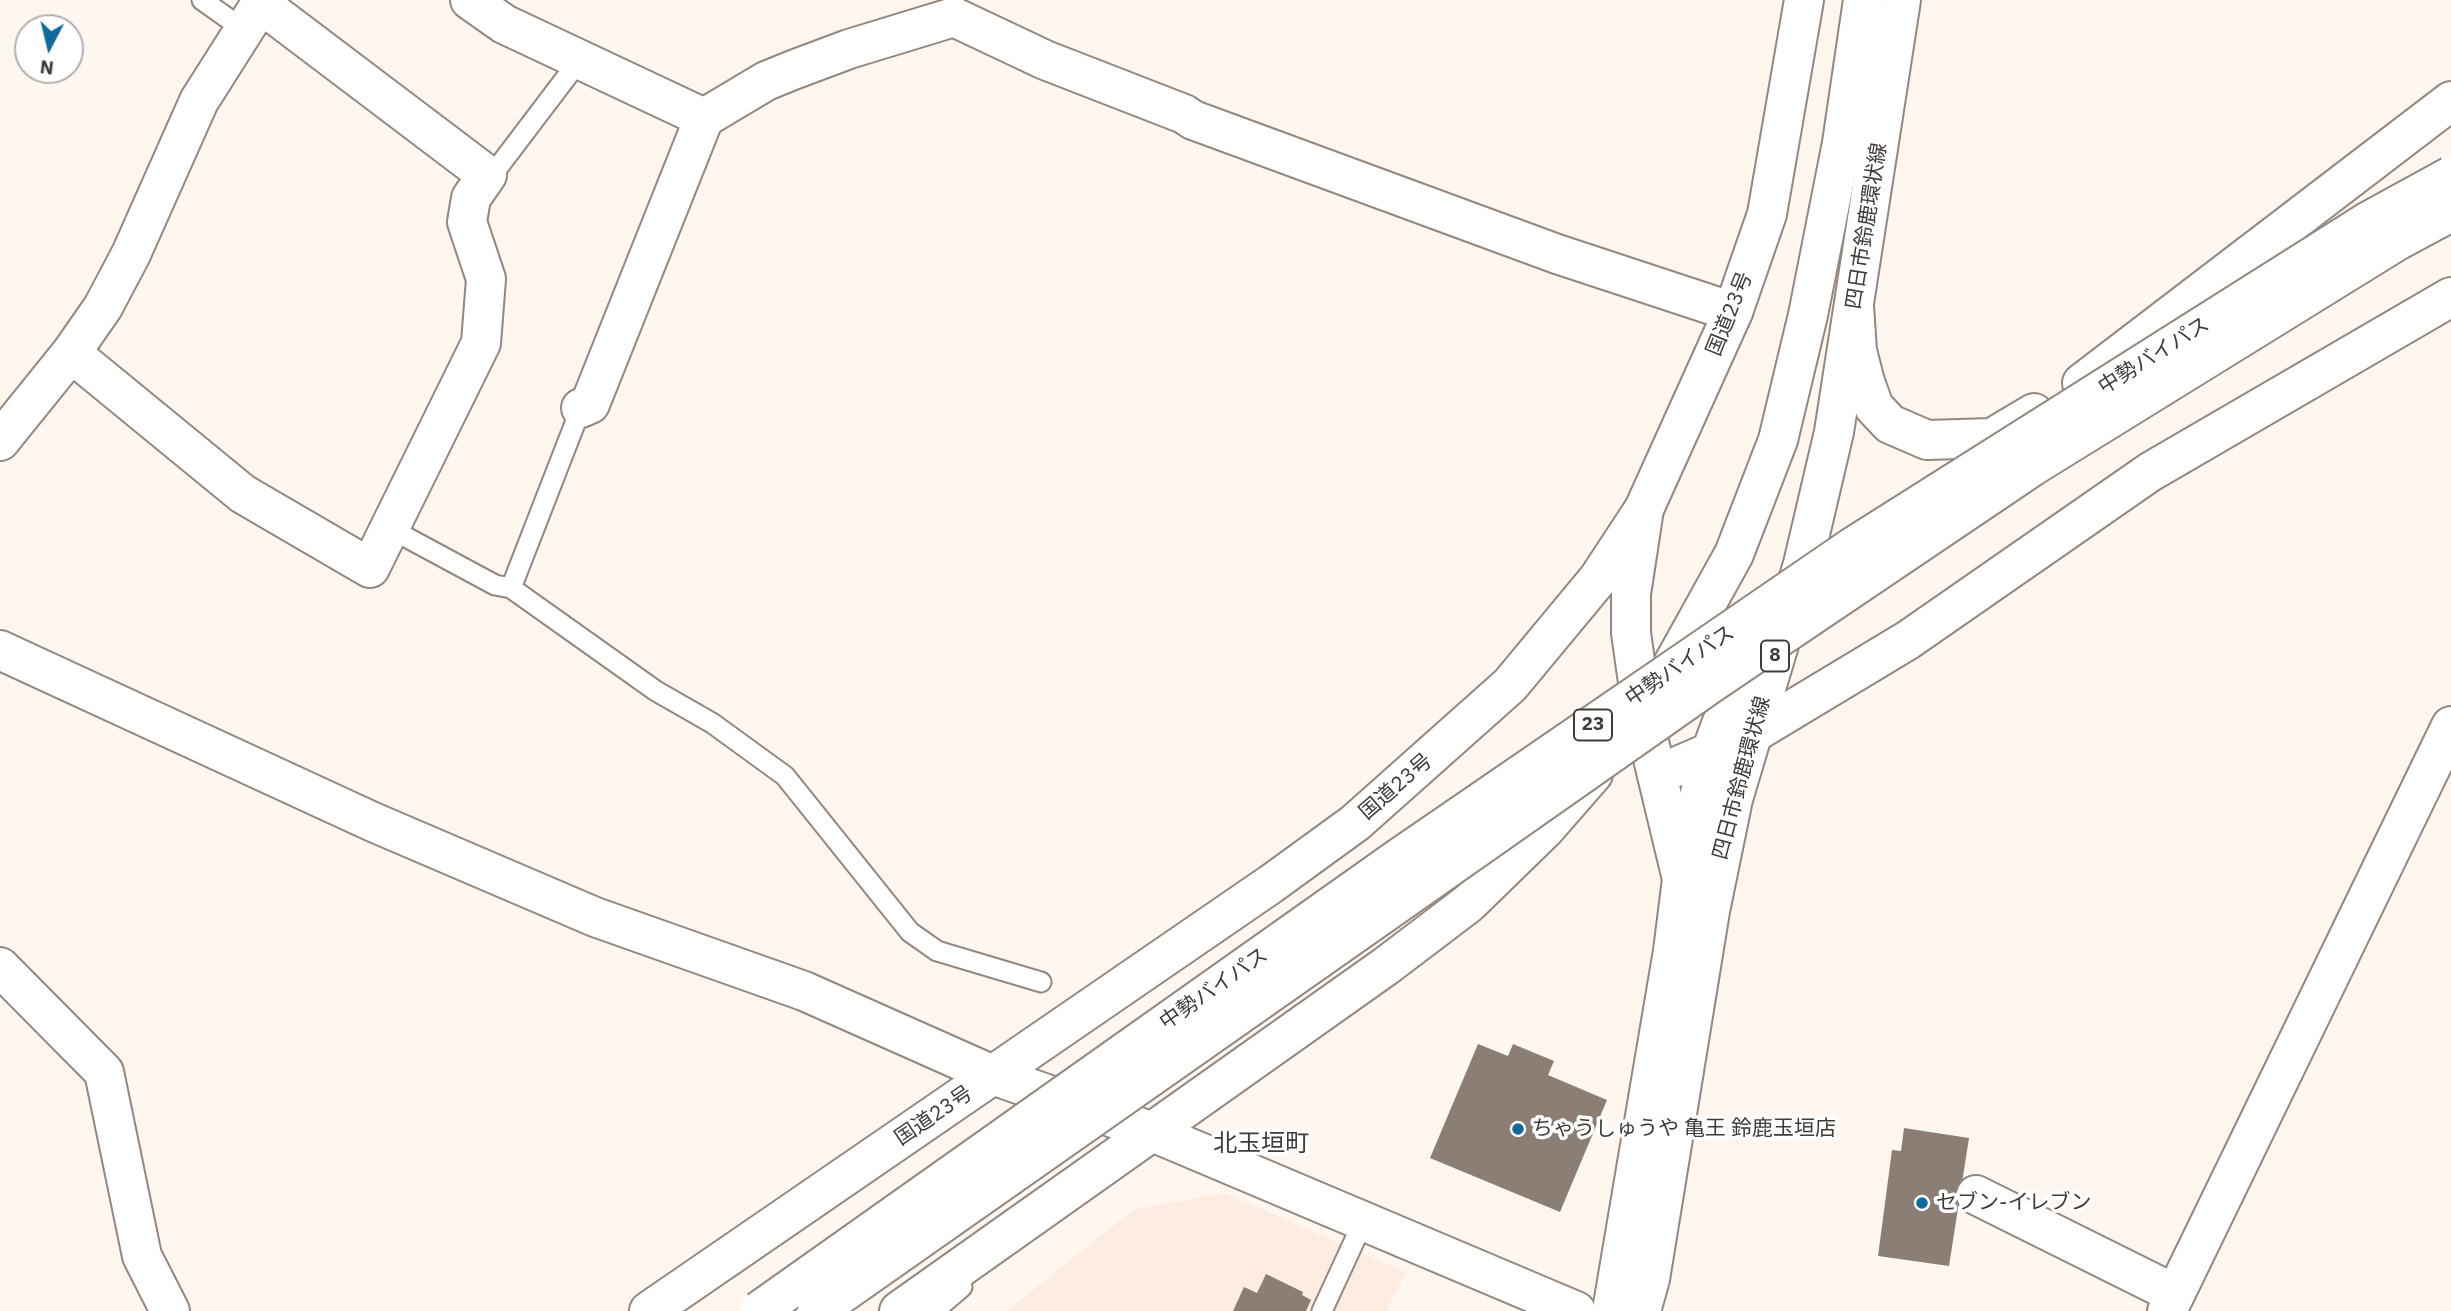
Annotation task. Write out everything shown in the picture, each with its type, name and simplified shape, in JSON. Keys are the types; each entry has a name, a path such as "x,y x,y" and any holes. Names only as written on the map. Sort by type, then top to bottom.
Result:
{"main road":[{"path":"470,0 504,24 704,118"},
{"name":"国道23号","path":"649,1311 1270,884 1355,822 1510,684 1598,579 1644,509 1733,312 1767,214 1804,0"},
{"name":"23","path":"899,1311 1386,966 1469,903 1545,830 1643,717 1734,554 1778,440 1811,302 1842,143 1863,0"},
{"name":"四日市鈴鹿環状線","path":"1641,1311 1650,1279 1710,911 1733,799 1791,602 1834,432 1901,0"},
{"path":"0,441 71,353 109,297 199,101 256,11 487,175 471,198 467,222 486,279 481,343 370,568 243,494 71,353"},
{"path":"582,408 590,404 704,118 766,81 793,70 849,49 954,17 1045,60 1205,125 1557,254 1733,312"},
{"path":"1682,879 1701,779 1727,705 1791,602 1848,537 1992,438 2099,372 2451,101"},
{"name":"中勢バイパス","path":"759,1311 1399,858 1854,546 2368,222 2451,176"},
{"name":"中勢バイパス","path":"817,1311 1483,842 2033,466 2397,241 2451,212"},
{"path":"1657,775 1752,734 1908,640 2150,472 2451,297"},
{"path":"1854,306 1857,351 1865,382 1874,407 1890,424 1927,440 1992,438"},
{"name":"四日市鈴鹿環状線","path":"1612,1311 1673,951 1682,879 1643,717 1631,633 1631,594 1644,509"},
{"path":"0,650 373,822 595,918 804,991 993,1075 1150,1131 1576,1311"},
{"path":"1976,1195 2171,1302 2451,726"},
{"path":"0,967 104,1072 142,1255 170,1311"}],"lane":[{"path":"202,0 256,11"},
{"path":"487,175 496,170 581,58"},
{"path":"511,588 582,408"},
{"path":"391,529 495,584 511,588 656,691 712,723 785,776 910,932 937,951 1041,982"},
{"path":"934,1311 1096,1173"},
{"path":"1322,1311 1364,1220"}],"shaded area":[{"path":"1224,1193 1406,1272 1386,1311 1007,1311 1133,1210"}],"building":[{"name":"ちゃうしゅうや 亀王 鈴鹿玉垣店","path":"1478,1044 1508,1056 1513,1044 1554,1061 1548,1075 1607,1100 1560,1212 1430,1158"},
{"name":"セブン-イレブン","path":"1904,1128 1969,1138 1949,1266 1878,1256 1892,1150 1901,1151"},
{"path":"1266,1274 1303,1292 1302,1295 1311,1300 1306,1311 1233,1311 1244,1287 1257,1293"}],"place":[{"name":"ちゃうしゅうや 亀王 鈴鹿玉垣店","path":"1518,1129"},
{"name":"セブン-イレブン","path":"1922,1203"}],"district":[{"name":"北玉垣町","path":"1261,1144"}]}
